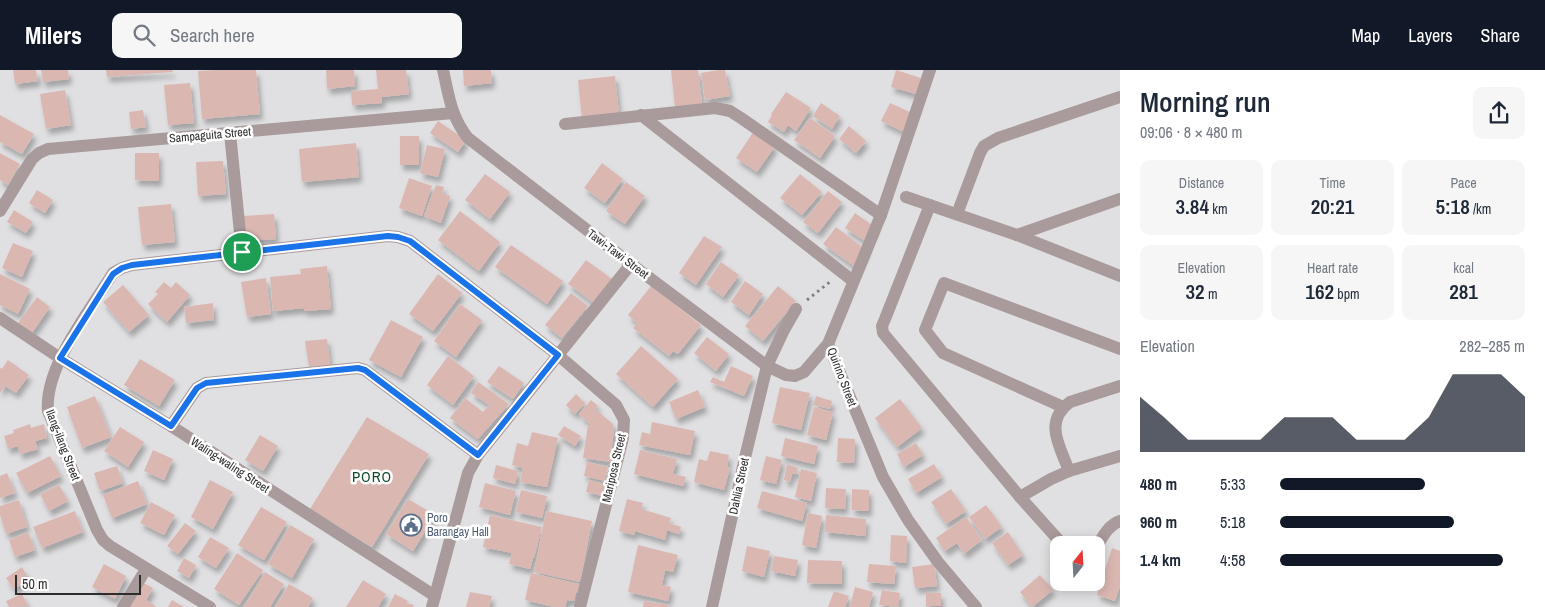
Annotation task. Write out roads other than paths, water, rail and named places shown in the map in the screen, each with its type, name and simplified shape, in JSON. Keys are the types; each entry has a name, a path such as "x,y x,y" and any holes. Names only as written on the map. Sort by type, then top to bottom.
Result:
{"street":[{"name":"Tawi-Tawi Street","path":"443,70 453,113 459,127 468,138 767,366 786,375 795,376 804,372 828,344"},
{"name":"Quirino Street","path":"930,70 881,215 828,344 883,477 908,520 938,562 976,607"},
{"path":"957,214 980,152 984,146 998,138 1120,97"},
{"path":"565,124 715,108 730,111 881,215"},
{"name":"Sampaguita Street","path":"0,211 32,159 48,149 453,113"},
{"path":"641,115 854,281"},
{"path":"230,133 242,252"},
{"path":"906,197 1017,235 1120,276"},
{"path":"1017,235 1120,200"},
{"path":"930,205 882,326 883,333 1055,536"},
{"name":"Ilang-ilang Street","path":"210,607 146,569 110,546 104,540 97,530 48,411 47,399 49,388 60,358 113,274 122,268 242,252 388,236 398,237 410,241 558,355"},
{"path":"433,602 468,473 478,455 631,264"},
{"path":"1063,407 943,353 925,330 944,283 1120,348"},
{"name":"Dahlia Street","path":"712,607 767,366 796,309"},
{"name":"Waling-waling Street","path":"0,318 60,358 171,426 433,602"},
{"name":"Mariposa Street","path":"558,355 616,405 624,420 623,438 580,607"},
{"path":"171,426 197,388 206,383 358,368 365,370 478,455"},
{"path":"1069,471 1054,425 1057,415 1070,402 1120,386"},
{"path":"1020,497 1069,471 1120,456"},
{"path":"1103,536 1116,522 1120,521"},
{"path":"123,607 146,569"}],"place":[{"name":"Poro Barangay Hall","path":"411,525"}],"district":[{"name":"PORO","path":"372,476"}]}
